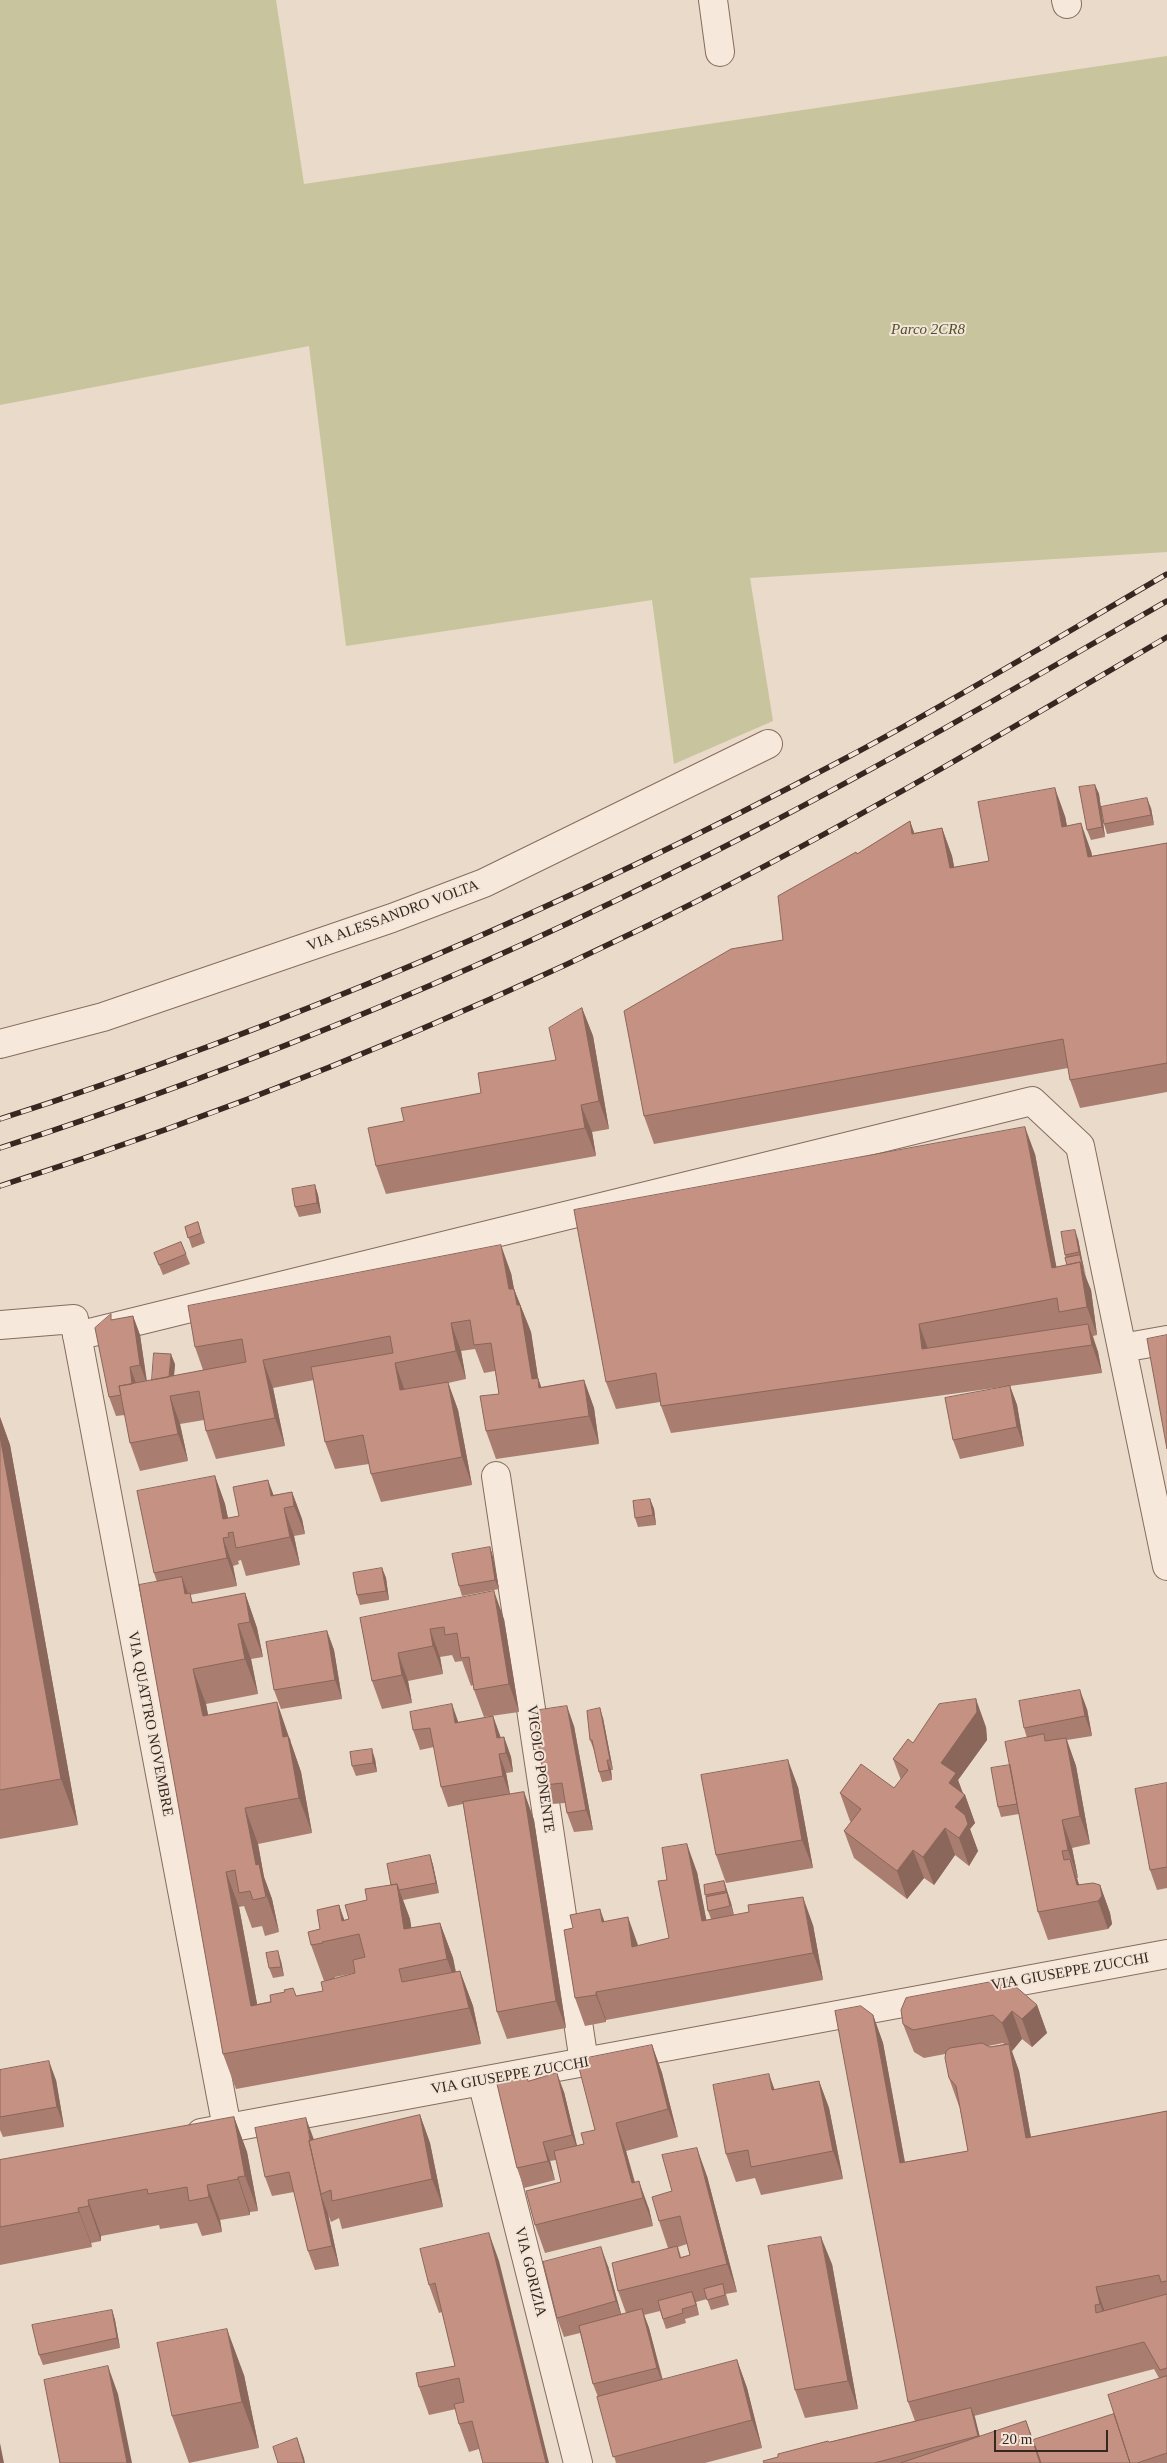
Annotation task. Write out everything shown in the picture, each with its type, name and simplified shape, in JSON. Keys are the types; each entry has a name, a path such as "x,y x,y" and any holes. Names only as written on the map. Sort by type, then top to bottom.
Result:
{"street":[{"path":"713,0 720,52"},
{"name":"VIA ALESSANDRO VOLTA","path":"0,1044 102,1017 392,918 475,886 768,744"},
{"path":"0,1325 76,1327 1032,1101 1080,1146 1167,1566"},
{"name":"VIA QUATTRO NOVEMBRE","path":"76,1327 227,2128"},
{"path":"1122,1348 1167,1340"},
{"name":"VICOLO PONENTE","path":"496,1476 584,2062"},
{"name":"VIA GIUSEPPE ZUCCHI","path":"179,2137 1167,1954"},
{"name":"VIA GORIZIA","path":"482,2081 578,2463"}],"green space":[{"name":"Parco 2CR8","path":"0,0 276,0 304,184 1167,56 1167,552 750,578 773,721 674,764 652,600 346,646 309,346 0,405"}],"building":[{"path":"1095,785 1102,827 1087,830 1079,787"},
{"path":"1055,788 1062,827 1081,823 1088,857 1167,843 1167,1063 1070,1080 1063,1039 644,1116 624,1011 731,949 783,940 778,896 856,852 857,854 910,821 912,834 942,828 950,868 989,861 978,802"},
{"path":"1147,798 1151,815 1104,824 1101,807"},
{"path":"582,1008 599,1101 581,1105 585,1128 376,1166 368,1128 404,1121 401,1108 481,1093 478,1073 556,1060 549,1028"},
{"path":"1025,1127 1052,1268 1080,1262 1087,1307 1059,1312 1057,1298 919,1324 922,1349 1088,1324 1092,1345 661,1406 656,1373 606,1382 574,1210"},
{"path":"315,1185 317,1203 295,1207 292,1189"},
{"path":"198,1222 201,1233 188,1238 185,1227"},
{"path":"1075,1230 1079,1252 1065,1255 1061,1232"},
{"path":"181,1242 186,1254 159,1265 154,1253"},
{"path":"501,1245 509,1289 514,1289 517,1305 520,1305 532,1379 538,1378 539,1388 584,1380 589,1416 486,1431 480,1396 499,1394 491,1343 474,1345 470,1320 451,1323 456,1351 395,1363 400,1390 448,1382 462,1457 371,1474 363,1435 325,1442 311,1367 393,1353 390,1336 263,1360 275,1418 206,1431 199,1391 170,1396 178,1434 130,1443 119,1386 246,1362 242,1339 195,1347 188,1306"},
{"path":"1080,1255 1083,1269 1080,1262 1067,1265 1065,1258"},
{"path":"111,1314 111,1320 133,1316 140,1365 130,1367 132,1384 119,1386 121,1395 109,1397 95,1328"},
{"path":"1167,1335 1167,1449 1147,1339"},
{"path":"154,1353 171,1354 169,1377 152,1380"},
{"path":"1010,1386 1017,1427 953,1440 945,1398"},
{"path":"0,1436 61,1779 0,1790"},
{"path":"215,1476 223,1519 239,1516 233,1487 268,1480 271,1496 292,1492 294,1506 284,1508 290,1537 236,1548 233,1532 228,1533 229,1537 223,1538 227,1558 154,1573 137,1491"},
{"path":"650,1499 653,1515 635,1518 633,1501"},
{"path":"490,1547 495,1580 459,1586 452,1554"},
{"path":"382,1568 386,1591 357,1595 353,1573"},
{"path":"182,1577 185,1594 190,1593 192,1603 245,1593 250,1622 238,1624 245,1659 193,1669 203,1716 277,1702 283,1737 288,1736 299,1798 245,1808 256,1865 259,1864 266,1897 253,1900 250,1891 239,1893 235,1870 226,1872 251,2006 271,2002 270,1995 293,1988 296,1996 323,1991 321,1982 355,1973 353,1960 365,1957 359,1934 311,1945 308,1932 320,1929 317,1910 339,1905 342,1921 349,1919 345,1905 367,1900 365,1889 397,1884 404,1929 440,1923 447,1959 399,1969 402,1982 460,1971 469,2008 223,2054 139,1585"},
{"path":"494,1591 509,1684 474,1690 469,1657 461,1658 457,1633 445,1635 444,1627 430,1629 433,1646 398,1653 402,1675 372,1681 360,1618"},
{"path":"327,1631 335,1680 274,1690 266,1642"},
{"path":"1080,1690 1085,1716 1024,1728 1019,1701"},
{"path":"976,1699 977,1712 941,1763 956,1773 949,1783 965,1795 955,1807 965,1815 968,1824 959,1838 945,1828 923,1857 913,1850 897,1871 844,1831 861,1809 840,1793 861,1764 894,1788 908,1770 893,1759 908,1739 913,1743 939,1704"},
{"path":"452,1704 455,1723 493,1716 497,1738 504,1737 506,1753 499,1754 503,1776 441,1787 430,1728 413,1730 410,1712"},
{"path":"567,1706 586,1810 567,1813 562,1783 545,1785 533,1711"},
{"path":"600,1708 610,1760 607,1760 609,1770 599,1772 592,1740 590,1740 587,1711"},
{"path":"1044,1734 1045,1741 1066,1738 1080,1816 1062,1820 1068,1850 1062,1851 1064,1860 1070,1859 1077,1885 1093,1883 1100,1885 1102,1896 1098,1901 1038,1912 1005,1742"},
{"path":"372,1749 373,1763 352,1766 350,1752"},
{"path":"788,1760 802,1840 716,1855 701,1775"},
{"path":"1010,1765 1017,1804 998,1807 991,1768"},
{"path":"1167,1783 1167,1867 1150,1870 1135,1789"},
{"path":"524,1792 556,2001 497,2012 463,1802"},
{"path":"687,1844 702,1921 749,1912 748,1905 803,1897 813,1953 596,1992 596,1995 575,1998 564,1930 573,1928 570,1915 600,1909 602,1922 628,1917 632,1947 669,1938 658,1881 667,1880 662,1848"},
{"path":"430,1855 436,1883 399,1890 397,1884 391,1885 387,1864"},
{"path":"724,1881 726,1891 705,1895 704,1885"},
{"path":"727,1893 730,1906 708,1911 706,1897"},
{"path":"278,1951 281,1967 269,1968 266,1953"},
{"path":"1007,1979 1037,2005 1022,2019 1012,2011 1002,2023 993,2015 913,2030 903,2024 901,2010 906,1998"},
{"path":"861,2006 873,2015 900,2163 968,2151 956,2086 949,2078 945,2058 946,2051 950,2048 982,2043 990,2047 1009,2044 1026,2138 1167,2111 1167,2281 1161,2282 1159,2275 1096,2287 1100,2304 1095,2305 1096,2313 1167,2294 1167,2368 1160,2370 1144,2342 908,2402 835,2011"},
{"path":"652,2045 668,2109 616,2123 632,2183 639,2181 643,2198 535,2225 526,2191 561,2182 554,2151 584,2144 581,2133 595,2130 577,2060"},
{"path":"49,2061 57,2107 0,2117 0,2070"},
{"path":"557,2073 572,2135 543,2142 548,2161 517,2168 497,2084 527,2077 528,2081"},
{"path":"769,2074 772,2090 819,2081 833,2151 751,2167 748,2150 726,2154 713,2085"},
{"path":"420,2115 432,2179 332,2201 331,2190 321,2194 309,2141"},
{"path":"234,2117 245,2176 207,2185 209,2197 189,2201 187,2187 148,2194 147,2189 88,2200 89,2206 78,2208 79,2212 0,2227 0,2160"},
{"path":"306,2118 309,2141 332,2246 308,2251 289,2172 265,2177 255,2128"},
{"path":"697,2148 727,2264 618,2291 612,2263 677,2246 680,2258 690,2255 680,2216 659,2221 652,2197 672,2191 662,2155"},
{"path":"489,2233 546,2463 483,2463 472,2421 459,2424 454,2404 464,2402 459,2378 419,2387 416,2373 455,2366 435,2283 429,2285 420,2249"},
{"path":"821,2237 848,2381 795,2390 768,2246"},
{"path":"601,2247 616,2301 557,2318 543,2262"},
{"path":"723,2284 725,2295 707,2300 704,2289"},
{"path":"692,2292 696,2305 682,2309 683,2313 663,2319 658,2301"},
{"path":"642,2309 657,2368 593,2384 579,2326"},
{"path":"112,2310 117,2338 39,2355 32,2325"},
{"path":"227,2329 242,2402 172,2416 157,2343"},
{"path":"737,2360 752,2420 613,2457 597,2397"},
{"path":"108,2366 127,2463 60,2463 44,2380"},
{"path":"1167,2376 1167,2453 1137,2463 1130,2463 1108,2395"},
{"path":"971,2408 978,2436 874,2463 764,2463 763,2461 778,2457 778,2454 828,2441"},
{"path":"1114,2414 1130,2463 1041,2463 1033,2440"},
{"path":"1026,2421 1040,2463 901,2463"},
{"path":"297,2438 304,2463 278,2463 273,2447"}],"railway":[{"path":"0,1119 217,1043 325,1001 536,911 641,862 744,811 887,736 1167,574"},
{"path":"0,1148 193,1081 289,1044 477,965 570,922 662,878 806,804 962,719 1167,601"},
{"path":"0,1186 83,1159 246,1100 407,1035 566,965 712,894 843,824 1167,637"}]}
